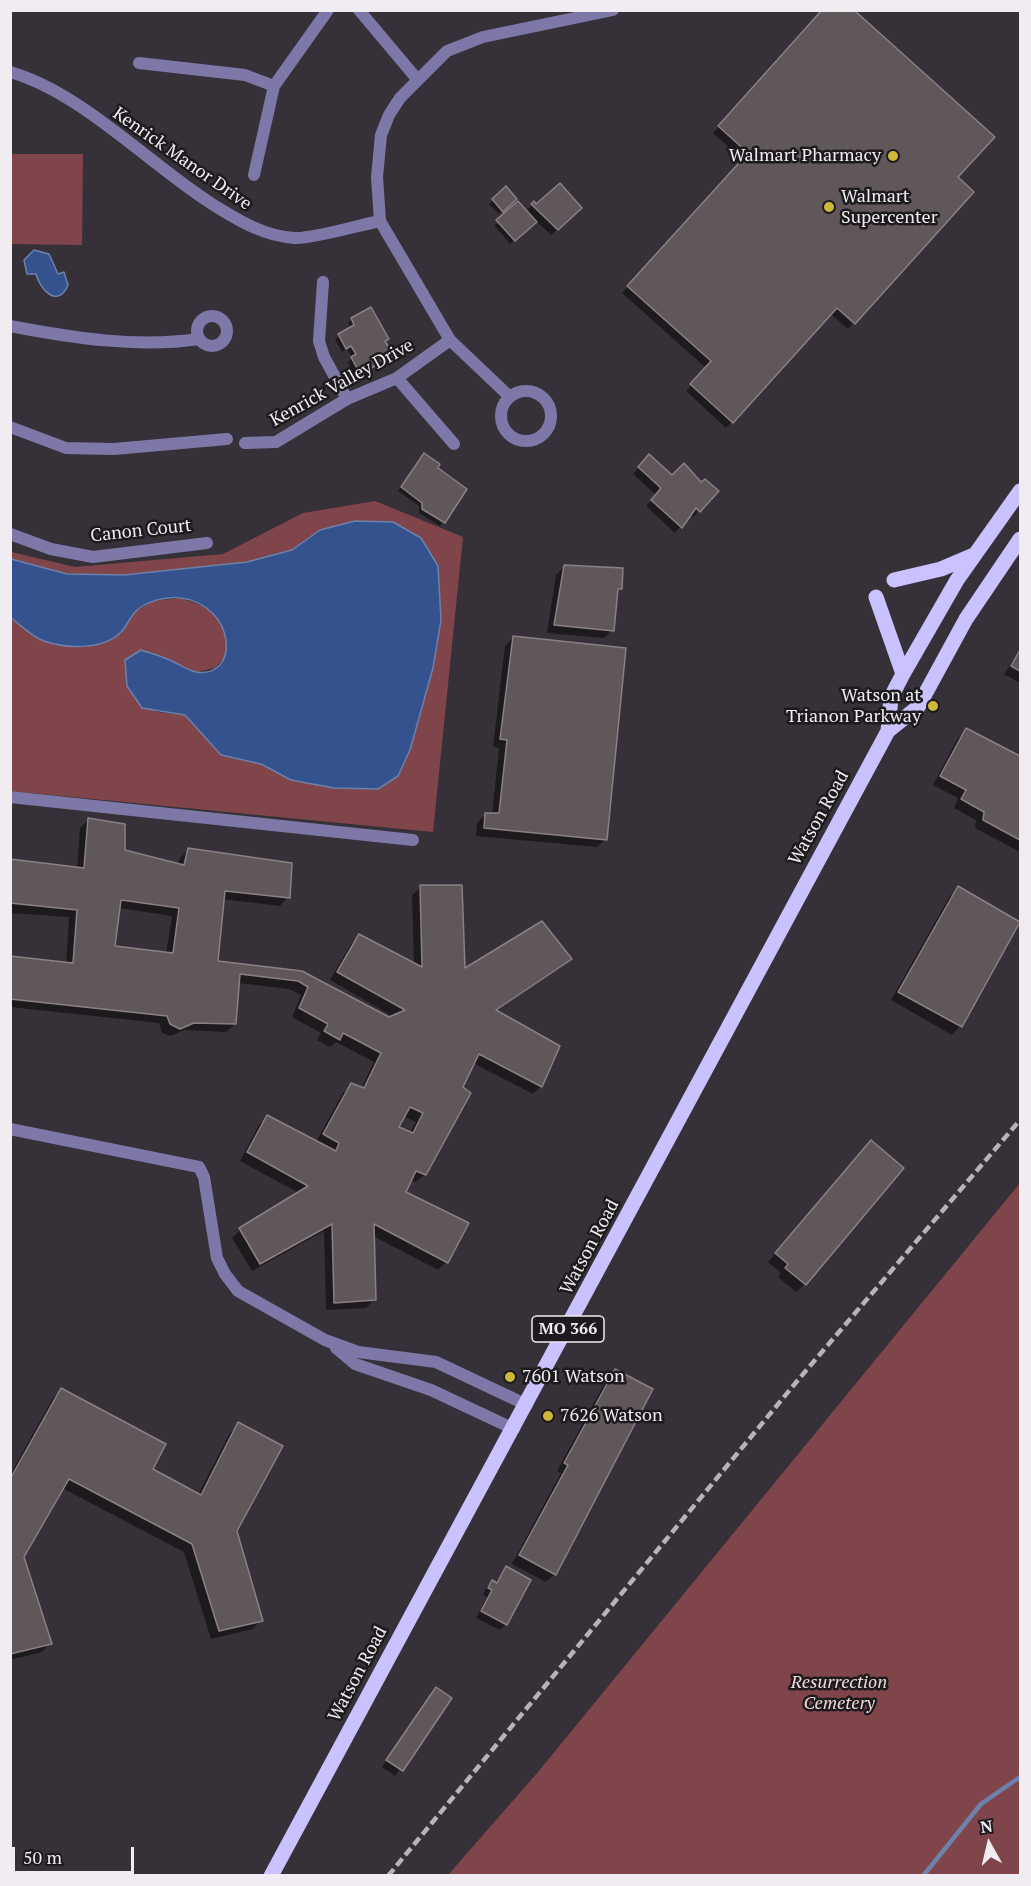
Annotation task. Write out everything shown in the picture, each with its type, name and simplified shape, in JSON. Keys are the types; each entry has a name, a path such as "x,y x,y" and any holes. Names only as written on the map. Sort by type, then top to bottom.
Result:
{"main road":[{"name":"Watson Road","path":"888,731 891,697 903,674 940,607 1020,491"},
{"name":"Watson Road","path":"271,1875 514,1429 888,731 918,707 966,619 1020,539"},
{"path":"894,580 940,569 974,555"},
{"path":"876,597 903,674"}],"street":[{"path":"254,176 274,86 328,10"},
{"path":"359,10 417,79"},
{"path":"510,397 450,340 380,221 377,177 381,135 389,115 417,79 447,51 483,38 613,10"},
{"path":"139,63 245,75 274,86"},
{"name":"Kenrick Manor Drive","path":"10,72 33,79 78,106 190,190 248,227 296,238 380,221"},
{"path":"323,282 319,341 324,357 347,399"},
{"path":"10,326 104,341 171,343 199,339"},
{"name":"Kenrick Valley Drive","path":"245,443 276,442 347,399 397,378 450,340"},
{"path":"397,378 454,444"},
{"path":"525,391 534,392 547,401 552,417 550,425 540,437 524,441 509,434 501,419 502,411 510,397 525,391"},
{"path":"10,427 66,448 114,449 227,439"},
{"name":"Canon Court","path":"10,534 51,549 93,557 207,543"},
{"path":"10,797 413,840"},
{"path":"10,1129 199,1167 204,1177 217,1258 238,1291 326,1340 358,1352 436,1362 527,1404"},
{"path":"326,1340 355,1364 431,1390 514,1429"}],"green space":[{"path":"11,154 83,154 82,245 11,244"},
{"path":"375,501 463,537 433,832 11,791 10,618 43,641 107,641 121,633 135,612 152,601 181,598 203,606 220,619 227,638 225,657 215,668 196,672 141,650 125,661 157,712 185,715 221,755 261,764 291,780 410,750 421,711 320,530 292,550 247,562 124,575 67,574 11,559 11,552 75,567 223,554 303,513"},
{"name":"Resurrection Cemetery","path":"1020,1183 1020,1875 448,1875 538,1772"}],"water":[{"path":"34,250 49,254 58,274 64,272 68,285 59,296 45,291 36,274 27,274 24,260"},
{"path":"355,521 393,522 421,538 438,566 441,620 433,668 410,750 398,776 378,789 334,788 291,780 261,764 221,755 185,715 142,708 127,686 125,660 141,650 196,672 211,671 220,664 226,654 226,640 222,626 213,614 199,603 181,598 150,602 135,612 115,637 96,645 85,646 53,644 44,641 11,618 11,559 67,574 124,575 247,562 292,550 320,530"}],"building":[{"name":"Walmart Supercenter","path":"822,10 854,10 995,137 958,177 974,192 855,324 837,308 733,423 690,384 711,361 627,286 748,153 718,126"},
{"path":"560,183 582,208 558,230 531,204 534,201 536,204"},
{"path":"506,186 517,199 503,212 492,199"},
{"path":"518,201 537,222 515,241 496,220"},
{"path":"371,307 389,339 385,341 394,356 360,374 351,357 356,354 351,346 346,349 338,334 354,325 351,318"},
{"path":"424,453 440,464 438,468 467,489 445,523 422,509 422,503 401,487"},
{"path":"649,454 672,475 684,463 701,482 705,479 719,491 700,512 696,508 682,528 651,500 661,488 638,467"},
{"path":"564,565 623,568 622,589 618,589 614,631 554,625"},
{"path":"513,636 626,648 607,840 484,828 485,813 499,813 507,740 500,739"},
{"path":"1020,650 1020,671 1011,666"},
{"path":"966,728 1020,756 1020,840 983,820 984,812 961,799 966,790 940,776"},
{"path":"88,818 125,824 125,850 184,865 188,848 292,863 290,898 225,891 218,961 302,971 389,1017 405,1010 337,972 359,934 422,967 420,885 462,885 465,968 542,921 572,959 496,1010 560,1046 542,1087 479,1054 463,1087 471,1093 426,1175 416,1171 406,1192 469,1223 448,1263 374,1224 376,1300 334,1303 332,1224 260,1264 239,1228 308,1186 247,1152 267,1115 336,1151 339,1143 323,1134 351,1083 364,1088 381,1053 343,1033 340,1040 324,1031 328,1024 299,1008 308,987 298,981 240,974 236,1024 194,1023 180,1029 170,1024 167,1016 10,999 10,956 73,963 77,910 10,903 10,859 84,868","holes":["121,900 179,908 173,953 115,946","410,1107 423,1113 413,1133 399,1127"]},
{"path":"958,886 1020,922 962,1027 898,992"},
{"path":"871,1140 904,1168 806,1285 785,1268 788,1264 775,1253"},
{"path":"615,1369 653,1389 556,1575 519,1555 568,1465 564,1463"},
{"path":"61,1388 166,1444 153,1469 201,1495 238,1422 283,1446 237,1531 263,1621 219,1631 192,1544 69,1479 24,1557 52,1644 10,1654 10,1479"},
{"path":"506,1566 531,1580 507,1625 481,1611 492,1590 488,1588 492,1580 497,1583"},
{"path":"436,1687 452,1698 403,1771 386,1760"}],"waterway":[{"path":"923,1876 981,1804 1020,1777"}],"railway":[{"path":"388,1876 798,1380 1020,1120"}],"place":[{"name":"Walmart Pharmacy","path":"893,156"},
{"name":"Walmart Supercenter","path":"829,207"},
{"name":"Watson at Trianon Parkway","path":"933,706"},
{"name":"7601 Watson","path":"510,1377"},
{"name":"7626 Watson","path":"548,1416"}]}
